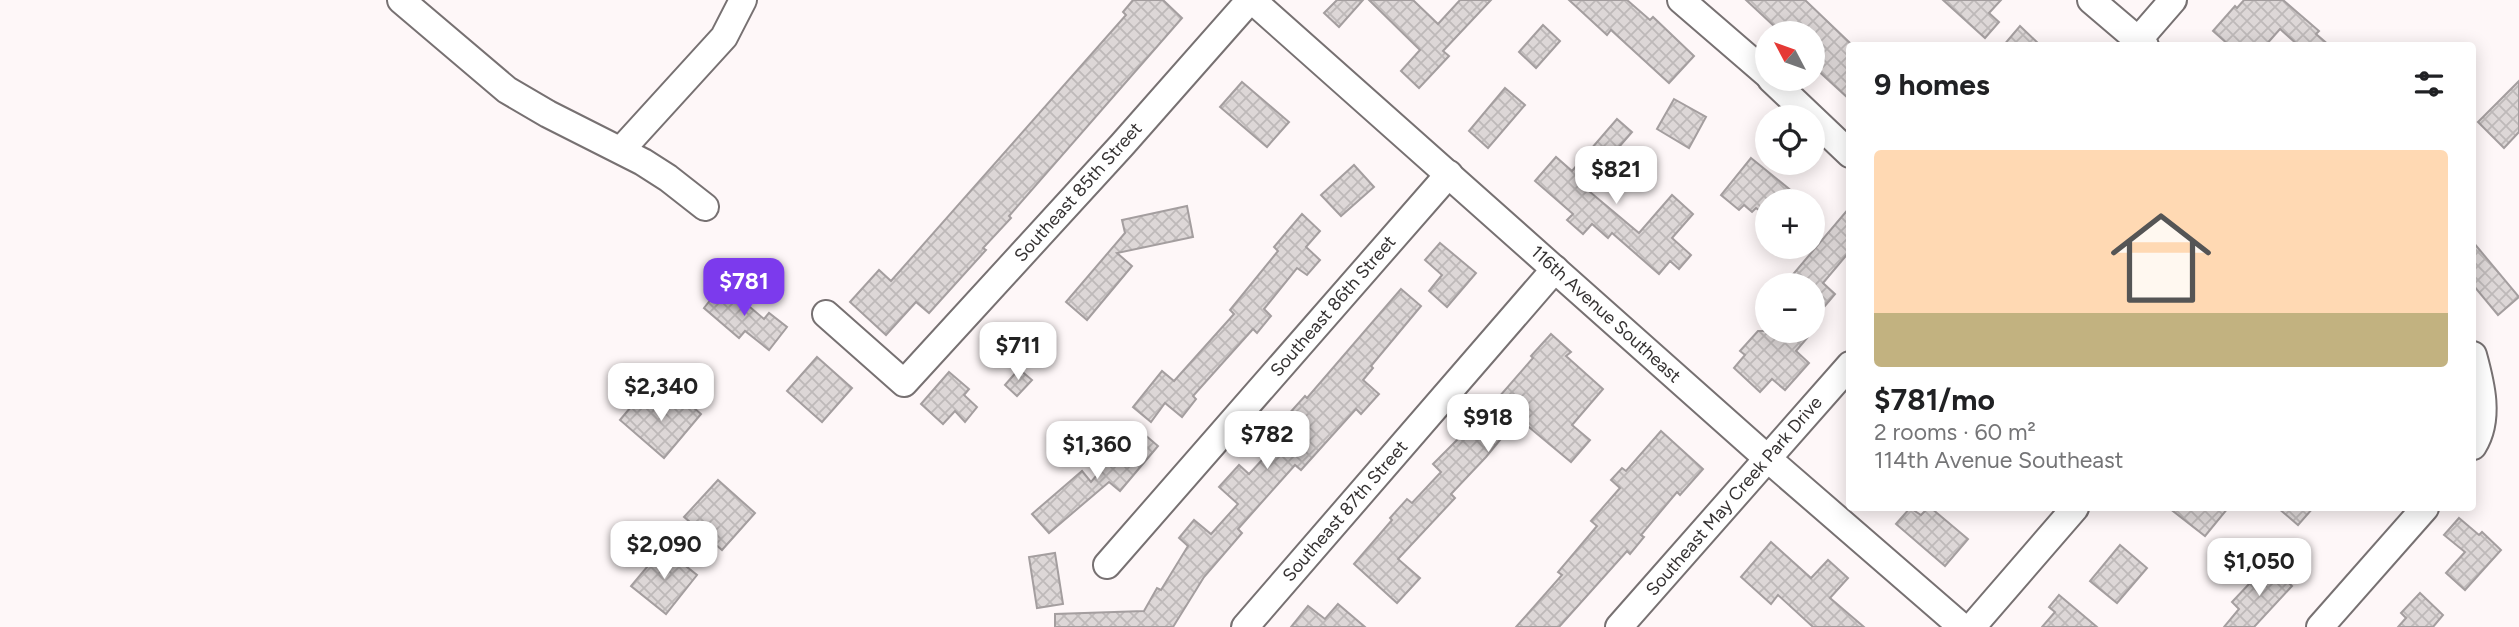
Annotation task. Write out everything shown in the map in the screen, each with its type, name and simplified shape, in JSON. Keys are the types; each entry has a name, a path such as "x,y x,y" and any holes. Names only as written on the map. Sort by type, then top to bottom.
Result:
{"street":[{"path":"401,0 507,90 621,150 668,178 705,207"},
{"path":"621,150 724,37 743,0"},
{"name":"116th Avenue Southeast","path":"1251,0 1767,458 1962,627"},
{"name":"Southeast 85th Street","path":"826,314 904,383 1251,0"},
{"path":"1681,0 1755,65"},
{"path":"2091,0 2137,42"},
{"path":"2141,42 2173,0"},
{"path":"1784,91 1846,150"},
{"name":"Southeast 86th Street","path":"1107,565 1449,174"},
{"name":"Southeast 87th Street","path":"1245,627 1555,268"},
{"name":"Southeast May Creek Park Drive","path":"1619,627 1846,369"},
{"path":"2476,369 2484,406 2476,441"},
{"path":"1972,627 2072,511"},
{"path":"2319,627 2422,511"}],"building":[{"path":"1133,0 1163,0 1182,18 1009,216 1011,218 983,248 986,250 929,313 916,302 886,335 850,302 879,270 891,281 1126,15 1123,12"},
{"path":"1337,0 1363,0 1339,27 1324,13"},
{"path":"1369,0 1413,0 1438,24 1460,0 1491,0 1443,51 1449,56 1419,88 1401,71 1420,50"},
{"path":"1569,0 1627,0 1650,20 1653,17 1694,56 1669,83 1611,30 1607,35"},
{"path":"1746,0 1805,0 1849,42 1846,42 1846,96 1825,77 1825,21 1769,21"},
{"path":"1943,0 2001,0 1989,13 1999,22 1985,38"},
{"path":"2244,0 2283,0 2319,31 2316,34 2325,42 2295,42 2280,29 2269,42 2225,42 2213,31 2235,6 2237,8"},
{"path":"1543,25 1560,41 1536,68 1519,52"},
{"path":"2020,26 2037,42 2006,42"},
{"path":"2519,81 2519,132 2504,148 2478,122"},
{"path":"1242,82 1289,122 1267,147 1220,107"},
{"path":"1505,88 1525,105 1488,148 1469,131"},
{"path":"1674,99 1706,117 1689,148 1657,129"},
{"path":"1617,119 1632,132 1584,187 1639,233 1672,195 1693,214 1672,238 1691,255 1679,269 1670,261 1659,274 1612,233 1608,238 1592,224 1583,234 1567,220 1573,214 1535,181 1556,157 1572,171"},
{"path":"1751,158 1755,161 1755,175 1772,175 1789,189 1755,189 1755,209 1752,212 1744,205 1739,210 1721,195"},
{"path":"1354,165 1374,187 1341,216 1321,195"},
{"path":"1187,206 1193,237 1117,253 1132,266 1087,320 1066,302 1125,233 1122,220"},
{"path":"1846,212 1846,256 1825,281 1825,273 1794,273 1806,259 1825,259 1825,237"},
{"path":"1302,214 1320,231 1306,247 1320,260 1307,275 1297,268 1264,309 1271,316 1257,333 1253,329 1193,396 1196,399 1182,417 1165,403 1151,422 1133,407 1162,371 1174,381 1234,314 1230,310 1278,251 1274,247"},
{"path":"1440,243 1476,273 1447,307 1429,291 1442,275 1425,260"},
{"path":"2476,246 2519,297 2498,315 2476,289"},
{"path":"723,284 764,319 769,313 787,327 769,350 745,331 739,338 704,308"},
{"path":"1825,285 1835,294 1825,306"},
{"path":"1401,289 1421,306 1371,366 1373,368 1363,380 1379,394 1361,414 1356,409 1301,470 1295,465 1238,529 1242,533 1204,577 1173,627 1055,627 1055,614 1144,611 1157,588 1161,590 1188,546 1179,538 1194,520 1211,534 1238,504 1219,487 1239,465 1249,474 1275,446 1267,438 1305,396 1307,398"},
{"path":"1551,334 1571,352 1566,356 1603,389 1572,425 1590,440 1571,462 1518,418 1451,494 1455,498 1398,559 1420,578 1397,603 1354,564 1407,499 1412,503 1441,472 1433,464 1463,434 1465,436"},
{"path":"1755,334 1755,343 1803,343 1796,351 1809,363 1785,390 1772,379 1760,392 1734,368 1745,355 1740,351"},
{"path":"817,357 852,388 822,422 787,391"},
{"path":"1019,369 1032,380 1017,396 1005,385"},
{"path":"949,372 969,389 964,395 977,407 965,422 955,411 943,424 921,404"},
{"path":"677,393 701,414 664,458 620,420 641,395 661,412"},
{"path":"1137,428 1158,446 1120,491 1109,482 1049,533 1032,514 1082,471 1091,482"},
{"path":"1661,431 1703,469 1680,495 1677,492 1641,535 1644,537 1630,554 1627,551 1559,627 1516,627 1562,575 1558,572 1597,526 1591,521 1620,488 1611,480 1622,468 1626,471"},
{"path":"718,480 755,513 722,550 684,517"},
{"path":"1907,511 1921,515 1925,511 1935,511 1968,539 1945,566 1896,524"},
{"path":"2173,511 2226,511 2205,536"},
{"path":"2282,511 2310,511 2298,525"},
{"path":"2459,518 2479,535 2482,532 2501,550 2465,590 2446,573 2465,552 2444,535"},
{"path":"1771,542 1811,578 1828,560 1848,578 1830,598 1864,627 1813,627 1778,595 1771,604 1741,577"},
{"path":"2120,545 2147,568 2117,603 2090,581"},
{"path":"663,548 697,575 666,614 631,586"},
{"path":"1055,553 1063,604 1037,608 1029,557"},
{"path":"2268,564 2292,586 2254,627 2224,627 2239,609 2232,602"},
{"path":"2420,593 2443,615 2433,627 2398,627 2406,618 2401,613"},
{"path":"2059,595 2097,627 2042,627 2055,612 2049,607"},
{"path":"1338,604 1365,627 1291,627 1308,606 1325,619"}]}
